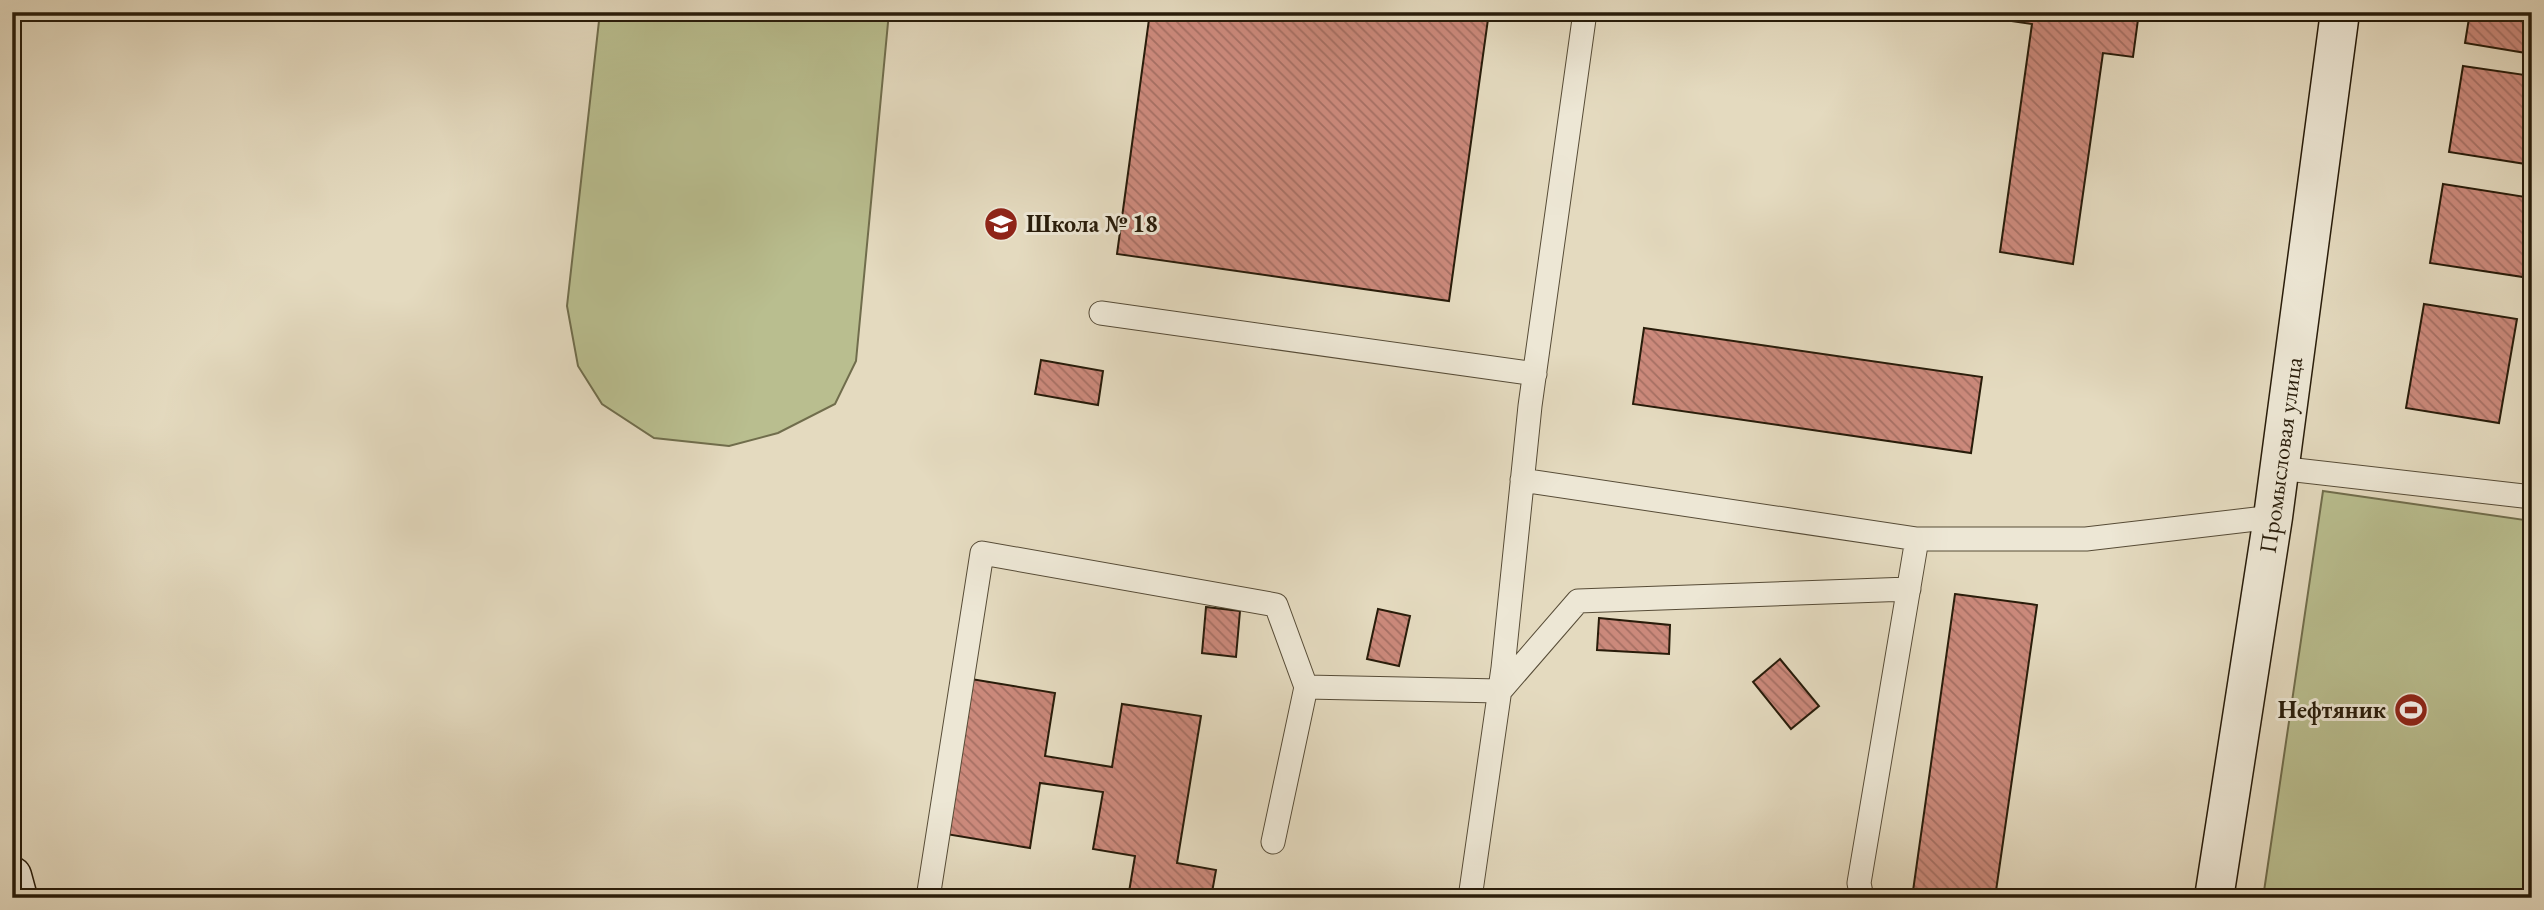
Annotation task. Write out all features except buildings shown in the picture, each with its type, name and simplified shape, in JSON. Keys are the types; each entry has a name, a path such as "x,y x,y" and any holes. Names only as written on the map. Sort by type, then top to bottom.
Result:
{"street":[{"name":"Промысловая улица","path":"2214,898 2273,517 2340,12"},
{"path":"12,876 18,898"}],"lane":[{"path":"1470,898 1500,691 1535,374 1585,12"},
{"path":"1101,313 1535,374"},
{"path":"2279,468 2532,497"},
{"path":"1522,480 1917,539 2086,539 2273,517"},
{"path":"1862,898 1859,883 1917,539"},
{"path":"928,898 982,552 1276,604 1306,687 1273,842"},
{"path":"1500,691 1578,601 1909,589"},
{"path":"1306,687 1500,691"}],"green space":[{"path":"600,12 889,12 856,361 835,404 778,433 729,446 654,438 602,404 578,366 567,306"},
{"name":"Нефтяник","path":"2323,491 2532,521 2532,898 2263,898"}],"place":[{"name":"Школа № 18","path":"1001,224"},
{"name":"Нефтяник","path":"2411,710"}]}
